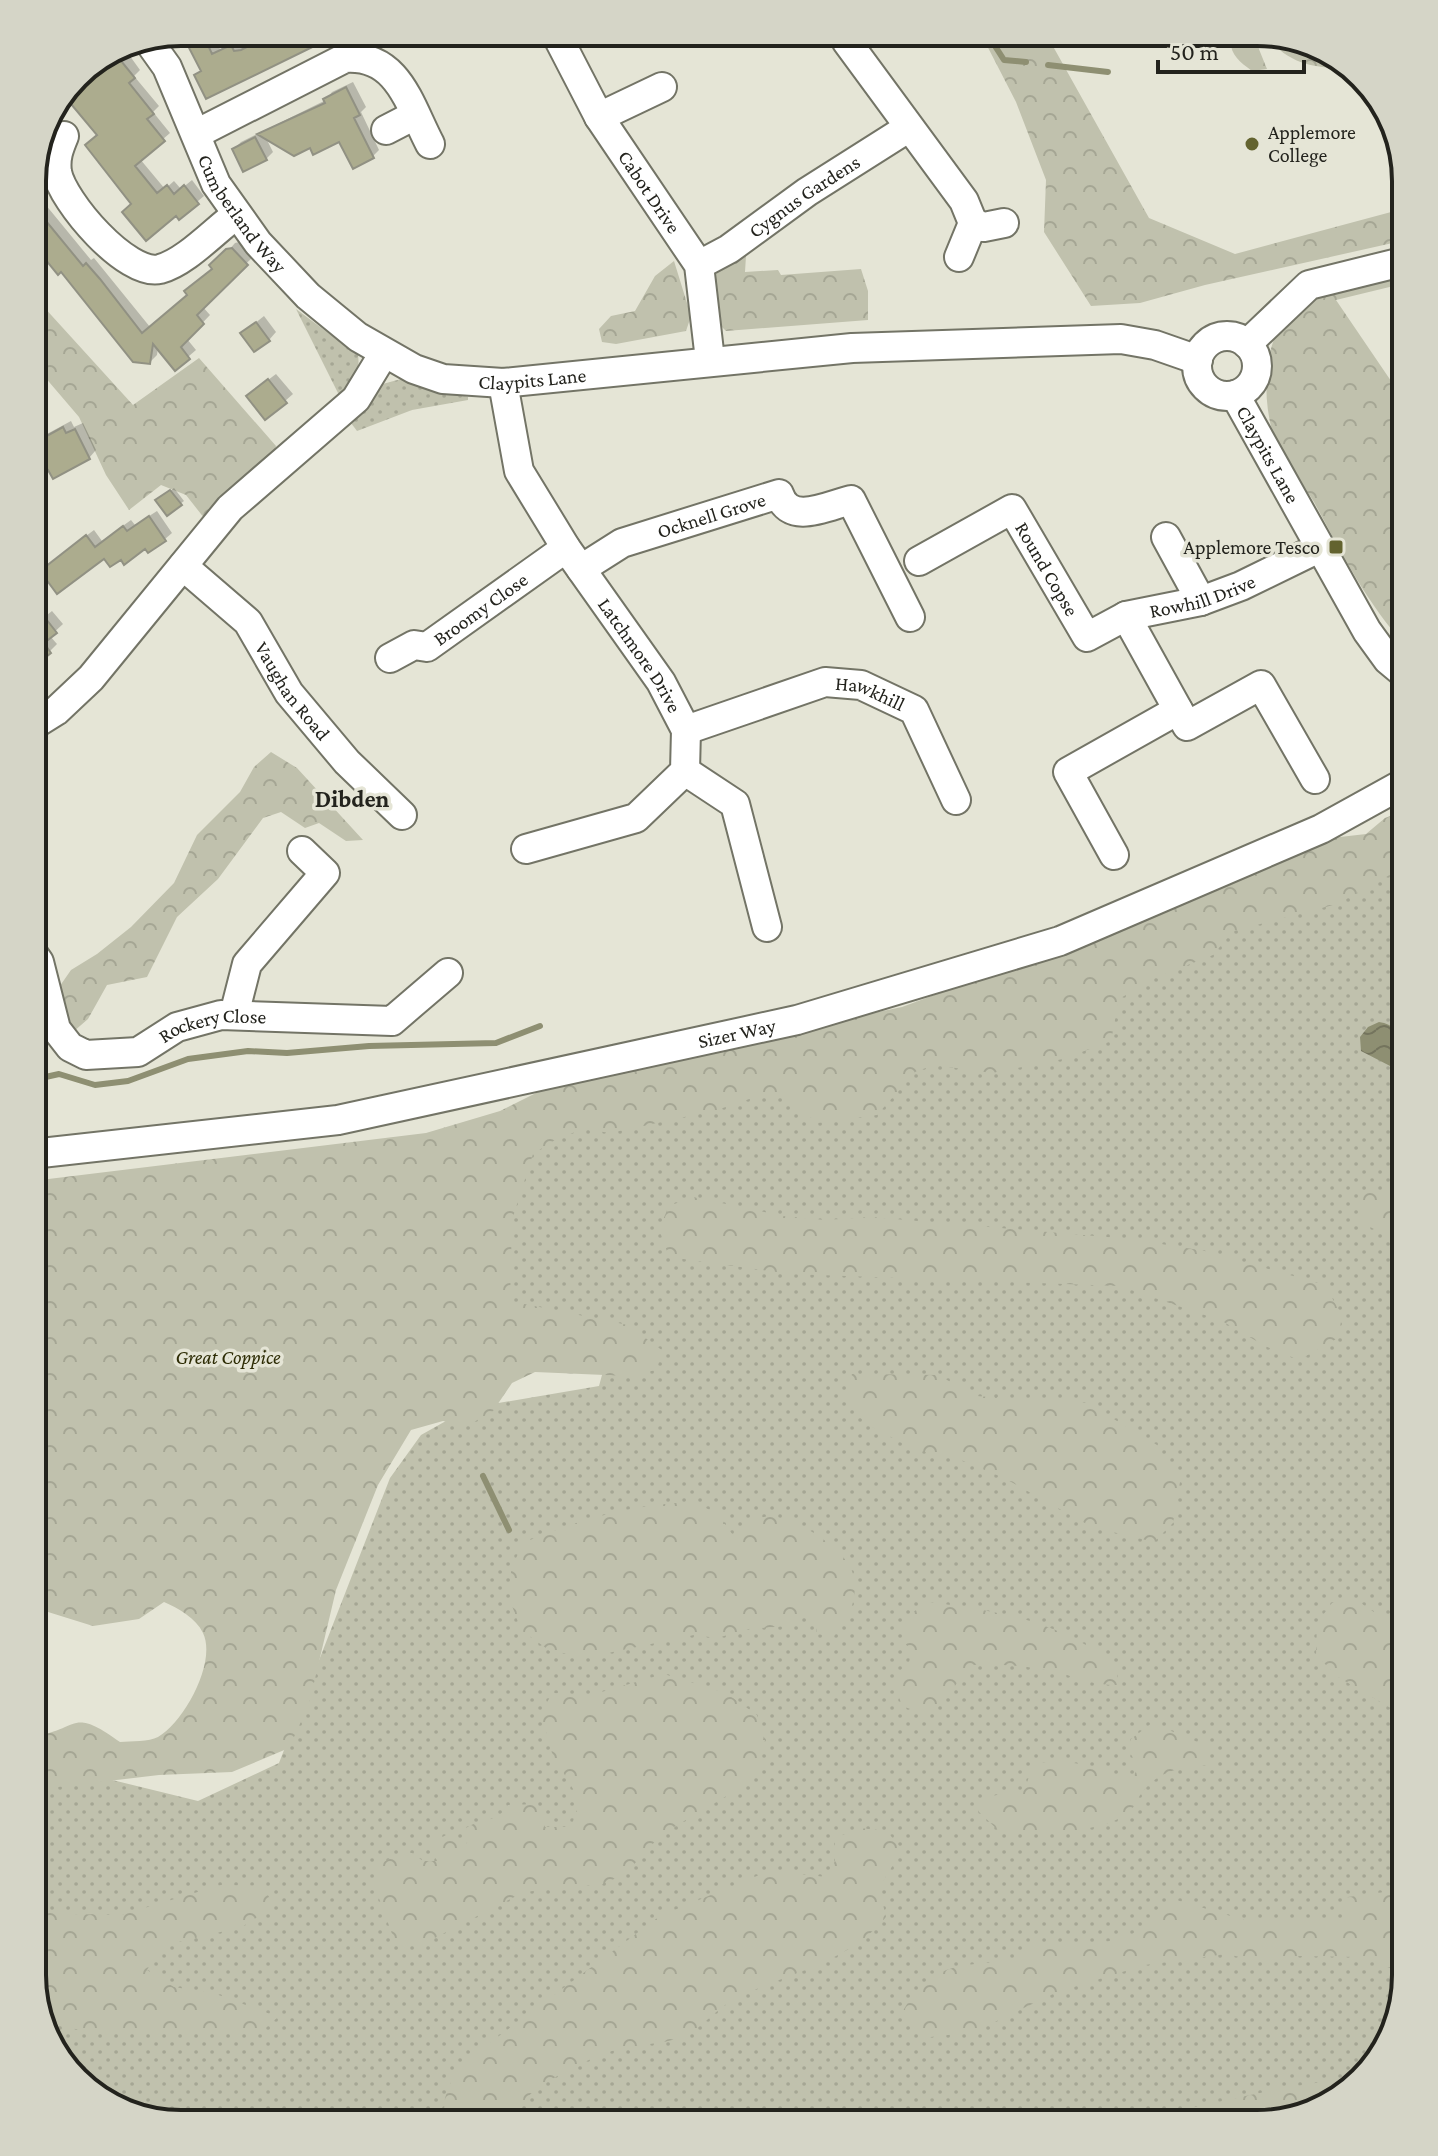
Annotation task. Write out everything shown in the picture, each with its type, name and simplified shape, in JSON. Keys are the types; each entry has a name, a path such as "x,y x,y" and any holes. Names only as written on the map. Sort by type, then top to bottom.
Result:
{"street":[{"name":"Cabot Drive","path":"562,46 599,117 699,265 710,360"},
{"path":"850,46 964,201 973,223 959,257"},
{"name":"Cumberland Way","path":"154,49 167,67 216,184 236,215 308,296 358,337 384,353"},
{"path":"196,134 345,58 364,56 387,68 430,144"},
{"path":"599,117 662,87"},
{"path":"386,130 415,115"},
{"name":"Cygnus Gardens","path":"699,265 729,249 807,192 908,128"},
{"path":"64,136 57,153 57,174 64,191 116,254 131,265 147,270 173,263 236,215"},
{"path":"973,223 984,227 1004,223"},
{"path":"1247,344 1309,285 1392,264"},
{"path":"1233,337 1247,344 1257,369 1250,386 1235,395 1225,396 1206,388 1200,380 1198,360 1208,344 1216,339 1233,337"},
{"name":"Claypits Lane","path":"384,353 414,369 443,379 503,383 852,348 1121,339 1155,345 1198,360"},
{"path":"46,717 91,678 230,508 356,399 384,353"},
{"name":"Latchmore Drive","path":"503,383 519,471 573,558 661,682 686,730 685,771"},
{"name":"Claypits Lane","path":"1235,395 1367,631 1392,663"},
{"name":"Ocknell Grove","path":"573,558 779,494 783,505 792,512 851,500 910,617"},
{"name":"Round Copse","path":"919,561 1012,509 1087,637"},
{"path":"1166,537 1201,601"},
{"name":"Rowhill Drive","path":"1087,637 1126,616 1201,601 1319,548"},
{"name":"Broomy Close","path":"390,658 414,645 427,647 573,558"},
{"name":"Vaughan Road","path":"183,566 248,622 289,693 347,762 402,815"},
{"name":"Rowhill Drive","path":"1126,616 1182,718"},
{"name":"Hawkhill","path":"686,730 825,682 861,685 914,710 956,800"},
{"path":"1114,855 1068,772 1261,685 1315,779"},
{"path":"526,849 636,818 685,771 735,804 767,927"},
{"name":"Sizer Way","path":"46,1152 338,1120 797,1020 1060,941 1321,829 1392,790"},
{"path":"234,1015 247,964 325,873 302,851"},
{"name":"Rockery Close","path":"46,990 56,1029 70,1047 86,1055 138,1052 177,1027 221,1015 392,1021 448,973"}],"green space":[{"path":"987,46 1053,46 1149,218 1235,254 1392,212 1392,243 1205,285 1140,303 1091,306 1044,232 1046,180 1016,102"},
{"path":"1231,46 1258,46 1267,69 1252,71"},
{"path":"1279,49 1301,53 1331,68 1307,64"},
{"path":"746,256 745,272 778,270 781,275 861,269 868,291 868,320 726,331 717,322 713,279 722,265"},
{"path":"674,261 691,316 686,331 616,344 602,342 599,329 611,316 635,311 655,276"},
{"path":"1392,271 1392,286 1336,300 1392,382 1392,630 1367,595 1314,502 1285,464 1268,412 1268,362 1274,338 1285,317 1301,299 1322,286"},
{"path":"46,309 133,405 199,358 276,446 268,469 208,523 186,495 161,485 129,510 106,475 79,417 46,378"},
{"path":"296,309 358,355 357,373 340,397"},
{"path":"401,379 468,397 468,400 412,410 357,431 351,423 379,385"},
{"path":"271,752 297,768 363,840 346,841 319,823 305,828 281,812 263,818 218,879 177,917 147,977 107,985 88,1019 73,1032 60,1015 55,993 71,970 131,927 174,883 197,835 240,792 254,767"},
{"name":"Great Coppice","path":"1392,815 1392,874 1337,904 1233,931 1213,955 1155,978 1119,999 1111,1041 1063,1059 992,1073 934,1065 915,1072 877,1115 817,1123 785,1095 764,1094 717,1110 610,1133 584,1129 558,1138 533,1154 512,1220 510,1301 628,1325 663,1351 656,1370 628,1376 535,1372 512,1383 493,1411 467,1426 443,1421 411,1430 378,1485 336,1590 309,1704 289,1748 232,1772 159,1775 46,1788 46,1733 82,1723 104,1731 120,1742 158,1737 178,1718 196,1690 206,1659 206,1645 196,1623 181,1610 164,1602 139,1619 93,1626 46,1611 46,1179 426,1133 500,1111 570,1076 902,1007 1018,964 1314,840 1366,834"},
{"path":"1392,837 1392,1975 1391,1993 1382,2027 1353,2071 1309,2100 1275,2109 1257,2110 172,2110 137,2103 113,2092 85,2071 56,2027 47,1993 46,1781 96,1776 198,1801 279,1763 390,1478 421,1435 469,1408 599,1386 611,1342 455,1287 494,1127 1044,997"},
{"path":"1392,1192 1392,1236 1362,1223 1358,1193"},
{"path":"693,1197 783,1216 825,1220 871,1217 1130,1239 1205,1251 1325,1285 1342,1316 1338,1338 1299,1360 1265,1346 1222,1321 1120,1286 791,1274 669,1257 659,1229 669,1206"},
{"path":"852,1374 938,1375 976,1396 1087,1403 1157,1445 1180,1482 1173,1523 1154,1542 1092,1527 1004,1478 961,1460 920,1451 900,1442 865,1423 844,1396"},
{"path":"692,1502 717,1513 735,1538 756,1520 775,1517 802,1526 840,1554 849,1564 855,1591 848,1615 834,1636 817,1634 814,1615 801,1616 786,1626 749,1629 717,1638 694,1635 589,1657 550,1651 521,1630 511,1603 511,1569 523,1543 606,1515 648,1506"},
{"path":"1355,1599 1392,1625 1392,1709 1338,1677 1316,1655 1317,1623 1332,1603"},
{"path":"929,1602 1028,1620 1071,1637 1118,1665 1117,1685 1023,1667 971,1665 944,1700 924,1714 902,1706 895,1685 896,1674 909,1663 911,1653 904,1640 905,1617"},
{"path":"664,1674 726,1693 757,1715 765,1740 759,1769 735,1791 662,1834 625,1874 603,1884 524,1892 419,1946 395,1942 377,1893 378,1865 398,1854 412,1853 423,1861 437,1861 430,1844 446,1835 463,1848 468,1841 466,1828 494,1818 508,1805 537,1804 545,1827 571,1827 580,1801 552,1753 541,1714 552,1693 591,1695"},
{"path":"1152,1723 1207,1746 1210,1765 1182,1768 1157,1778 1143,1791 1129,1812 1103,1825 1086,1829 1001,1833 979,1812 978,1799 1025,1789 1033,1764 1072,1763 1132,1780 1138,1767 1128,1749 1131,1739"},
{"path":"860,1828 887,1831 902,1850 879,1888 886,1917 853,1946 733,2000 684,2036 612,2051 564,2072 530,2095 519,2110 444,2110 456,2068 660,1916 769,1871 827,1877 835,1861 835,1838"},
{"path":"221,1885 263,1886 274,1906 242,1927 161,1946 147,1970 174,1987 216,1994 278,2017 260,2033 136,2034 64,2028 53,2015 47,1993 46,1909 67,1914 121,1915"},
{"path":"1392,1891 1392,1969 1360,1957 1295,1956 1263,1962 1226,1954 1145,1965 1057,1992 974,2032 922,2038 902,2013 913,1996 937,1974 965,1965 1018,1961 1025,1943 1082,1944 1124,1937 1136,1932 1173,1899 1251,1922 1341,1922 1348,1897"},
{"path":"1342,2080 1309,2100 1275,2109 1180,2110 1290,2087"}],"water":[{"path":"1379,1022 1392,1028 1392,1067 1361,1051 1360,1037 1368,1027"}],"building":[{"path":"188,46 208,46 212,54 229,46 234,51 249,46 314,46 206,99 194,75 201,71"},
{"path":"121,61 135,78 129,83 154,114 147,119 165,141 135,166 157,193 167,185 174,194 184,185 199,204 179,220 176,216 146,241 122,212 131,204 85,145 97,135 71,104 85,85"},
{"path":"346,87 360,115 354,118 374,158 353,169 339,142 313,155 310,148 294,156 257,134 325,103 323,99"},
{"path":"255,137 267,160 243,172 232,149"},
{"path":"46,221 83,266 86,263 100,279 142,333 187,295 184,291 212,269 209,265 226,249 232,248 248,265 197,315 204,324 181,347 190,359 175,371 153,344 150,364 133,362 61,272 58,275 46,260"},
{"path":"256,322 270,341 254,352 240,333"},
{"path":"268,379 287,403 265,420 246,396"},
{"path":"63,427 66,433 75,429 90,459 53,479 46,471 46,436"},
{"path":"170,490 182,505 167,516 155,500"},
{"path":"149,516 166,541 148,553 145,549 124,565 121,560 110,567 104,559 57,594 46,579 46,566 86,535 95,547 123,526 127,531"},
{"path":"46,619 57,633 46,641"}],"waterway":[{"path":"995,46 1004,60 1026,62"},
{"path":"1048,65 1108,72"},
{"path":"46,1077 59,1074 95,1085 128,1081 188,1059 248,1051 287,1053 369,1046 496,1043 540,1026"},
{"path":"483,1476 509,1530"}],"place":[{"name":"Applemore College","path":"1252,144"},
{"name":"Applemore Tesco","path":"1336,547"}],"district":[{"name":"Dibden","path":"352,799"}]}
